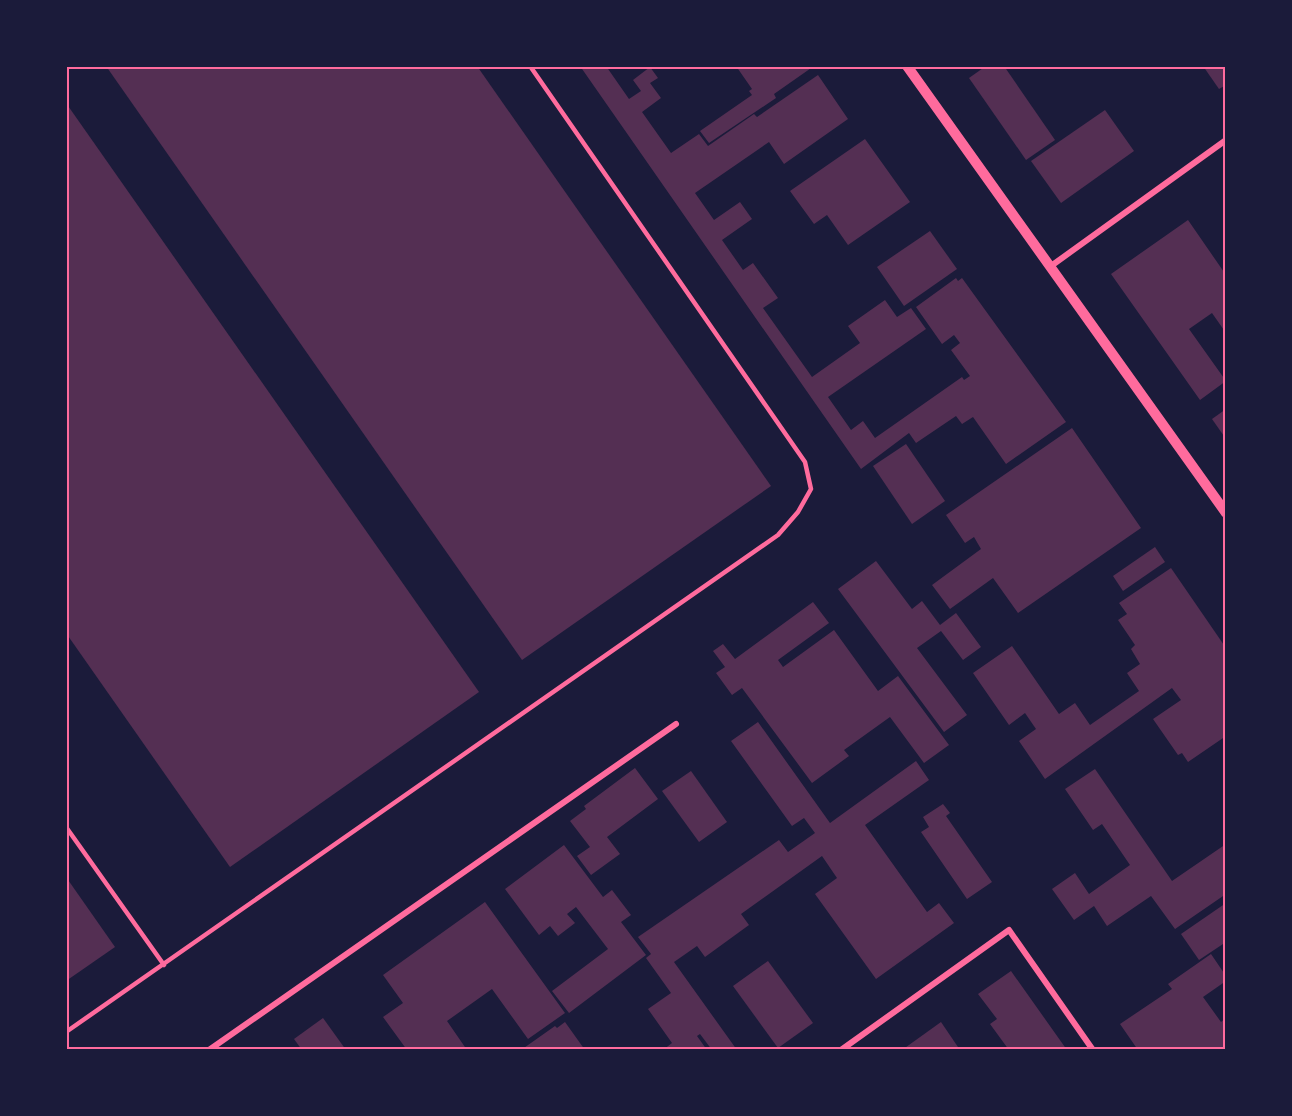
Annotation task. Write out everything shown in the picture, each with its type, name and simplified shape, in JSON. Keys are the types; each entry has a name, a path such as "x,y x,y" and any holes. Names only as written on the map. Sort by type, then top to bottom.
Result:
{"street":[{"path":"907,66 1226,513"},
{"path":"1051,266 1226,140"},
{"path":"209,1050 676,724"},
{"path":"841,1050 1009,930 1093,1050"}],"lane":[{"path":"66,1032 778,535 798,512 810,489 805,462 530,66"},
{"path":"66,827 164,965"}],"building":[{"path":"106,66 477,66 771,486 522,660"},
{"path":"580,66 606,66 629,99 641,91 633,80 650,67 658,78 650,83 661,98 642,112 671,153 699,134 708,146 754,114 757,117 818,75 848,119 784,164 769,142 695,193 714,220 740,202 752,219 722,240 743,270 753,263 778,298 763,308 812,377 860,343 848,326 885,300 897,317 911,308 926,329 828,397 851,430 863,421 875,438 962,377 964,380 970,376 951,350 960,343 954,335 942,344 916,307 956,278 958,281 962,278 1066,422 1006,464 973,417 962,424 956,416 916,443 909,433 861,469"},
{"path":"736,66 814,66 774,94 776,98 709,143 700,131 752,95 749,91 752,89"},
{"path":"986,66 1004,66 1055,140 1026,160 969,78"},
{"path":"1203,66 1226,66 1226,85 1219,89"},
{"path":"66,103 479,692 230,867 66,633"},
{"path":"1105,110 1134,151 1061,203 1031,161"},
{"path":"865,139 910,202 848,245 827,215 814,224 790,191"},
{"path":"1188,220 1226,275 1226,333 1212,313 1189,329 1226,381 1200,400 1111,274"},
{"path":"930,231 957,269 904,306 877,267"},
{"path":"1226,409 1226,439 1212,419"},
{"path":"1072,428 1141,528 1018,613 993,578 950,609 932,585 981,549 974,537 965,543 946,515"},
{"path":"906,444 945,501 912,524 873,466"},
{"path":"1155,547 1165,562 1123,591 1113,576"},
{"path":"876,561 912,609 922,601 940,625 956,613 981,647 963,660 941,631 917,648 967,715 944,732 838,589"},
{"path":"1171,568 1226,648 1226,736 1188,762 1182,753 1178,755 1153,719 1181,700 1172,688 1045,779 1019,741 1036,729 1025,713 1009,725 973,673 1012,646 1059,714 1075,703 1090,725 1139,691 1127,673 1140,664 1131,649 1135,645 1118,620 1127,614 1119,603"},
{"path":"813,602 829,623 778,660 783,667 834,630 878,691 898,676 949,745 924,763 890,717 844,750 849,756 812,783 742,688 732,695 716,673 725,667 713,651 723,644 735,659"},
{"path":"758,722 830,823 916,761 929,780 865,825 927,912 939,903 954,923 876,979 815,894 837,878 822,856 741,914 749,925 705,957 697,946 674,962 737,1050 712,1050 700,1034 697,1036 707,1050 663,1050 672,1043 648,1009 671,993 646,958 651,954 638,937 779,840 788,852 815,833 804,818 792,826 731,741"},
{"path":"635,768 658,799 607,837 620,854 591,875 577,856 590,847 570,821 586,809 584,806"},
{"path":"1095,769 1172,881 1226,844 1226,894 1175,929 1151,896 1107,926 1094,906 1074,920 1052,889 1075,873 1089,894 1130,865 1102,824 1093,830 1065,789"},
{"path":"691,771 727,822 699,842 662,791"},
{"path":"943,804 950,813 946,816 992,882 967,899 921,832 929,827 923,817"},
{"path":"564,845 603,897 612,890 631,915 621,922 646,955 569,1013 552,991 608,949 576,907 567,914 575,923 558,936 550,926 539,935 505,889"},
{"path":"66,877 115,947 66,981"},
{"path":"485,902 565,1013 528,1039 492,989 447,1021 467,1050 407,1050 383,1017 403,1003 383,975"},
{"path":"1226,903 1226,942 1199,960 1181,934"},
{"path":"1211,954 1226,976 1226,981 1203,997 1221,1022 1226,1018 1226,1050 1138,1050 1120,1024 1172,989 1168,984"},
{"path":"768,961 813,1023 778,1048 733,986"},
{"path":"1011,971 1067,1050 1009,1050 990,1024 997,1019 978,994"},
{"path":"323,1018 346,1050 302,1050 294,1039"},
{"path":"565,1022 585,1050 562,1050 560,1047 555,1050 521,1050 555,1026 557,1028"},
{"path":"941,1022 960,1050 902,1050"}]}
